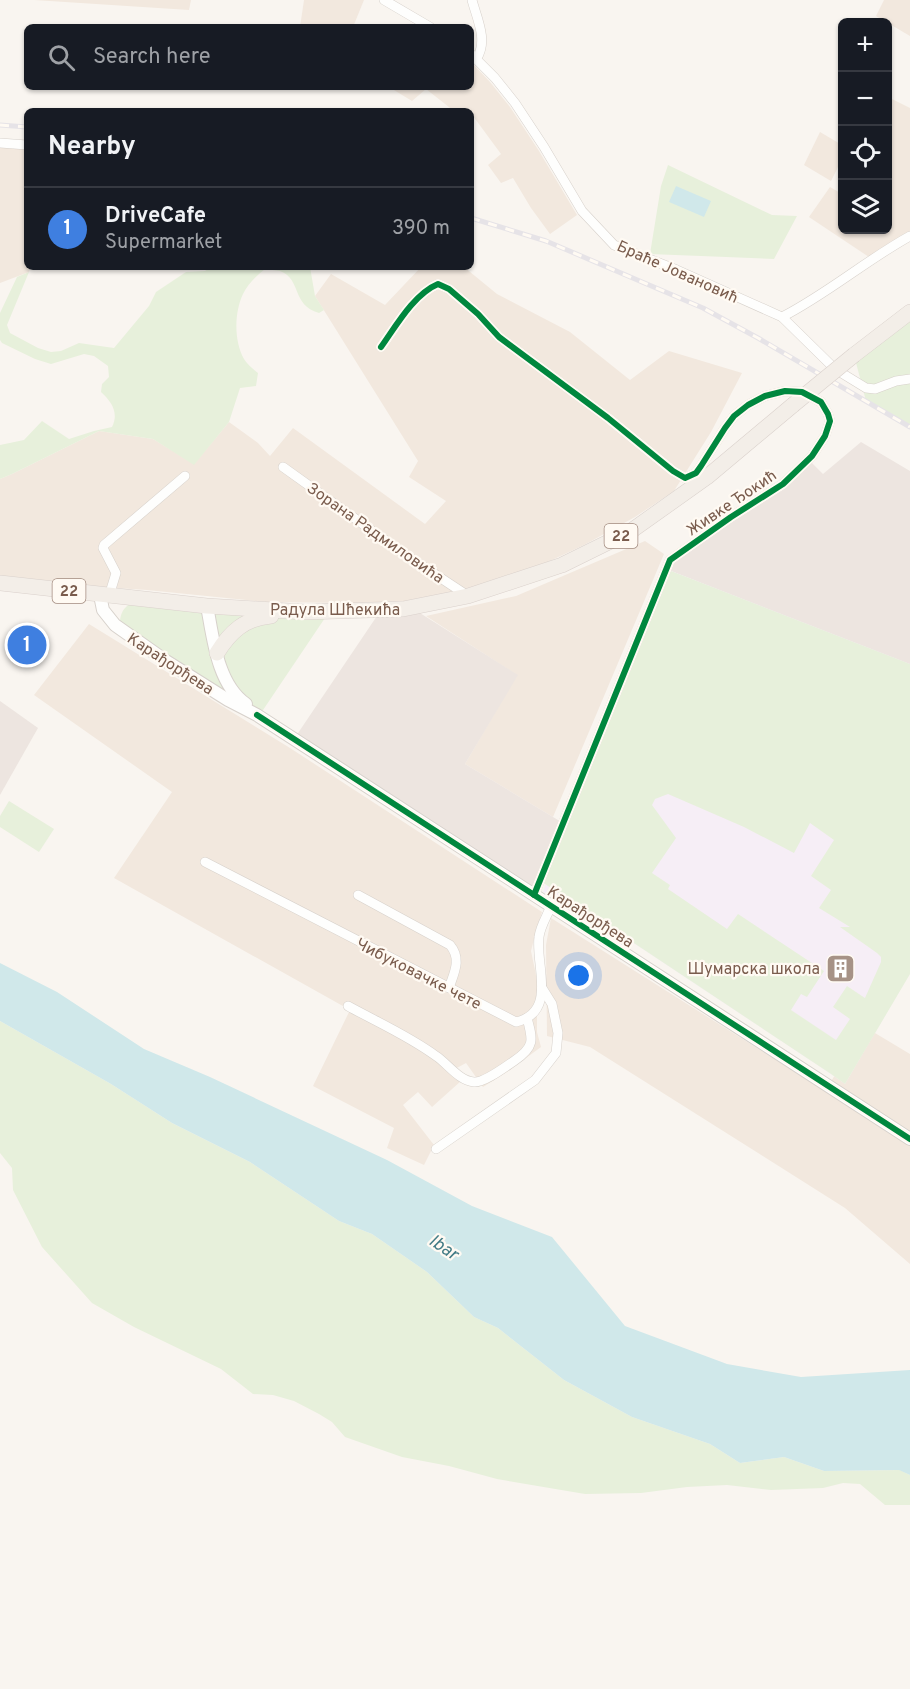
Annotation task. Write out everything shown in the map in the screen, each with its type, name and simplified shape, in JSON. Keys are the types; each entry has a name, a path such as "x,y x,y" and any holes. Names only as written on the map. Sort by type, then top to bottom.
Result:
{"main road":[{"name":"Радула Шћекића","path":"0,583 104,600 304,612 403,609 468,596 562,566 631,531 699,483 854,355 910,312"},
{"path":"217,653 235,630 251,620 261,617 296,616 304,612"}],"street":[{"path":"384,0 425,24"},
{"path":"472,0 482,39 481,51 474,56"},
{"name":"Браће Јовановић","path":"474,56 515,103 582,211 614,245 677,270 782,318 828,363 861,386 870,389 910,379"},
{"path":"0,143 24,145"},
{"path":"782,318 840,283 883,251 910,236"},
{"name":"Живке Ђокић","path":"381,347 407,311 428,288 438,284 448,289 478,314 499,337 685,478 696,473 730,421 740,411 765,396 785,391 802,392 821,402 830,421 821,443 812,456 783,484 670,560 534,895"},
{"name":"Зорана Радмиловића","path":"284,467 406,555 468,596"},
{"path":"104,600 116,573 103,548 104,545 185,476"},
{"name":"Карађорђева","path":"104,600 115,625 139,643 228,700 257,715 910,1139"},
{"name":"Карађорђева","path":"207,606 217,653 229,687 257,715"},
{"name":"Чибуковачке чете","path":"205,862 516,1022 527,1018"},
{"path":"358,895 450,945 456,953 457,964 449,988"},
{"path":"348,1006 435,1054 461,1077 473,1082 483,1080 516,1060 528,1049 532,1039 527,1018 535,1010 542,988 538,937 551,906"},
{"path":"436,1149 535,1080 556,1053 558,1033 552,1004 542,988"}],"shaded area":[{"path":"34,0 191,0 189,10"},
{"path":"304,0 364,0 354,24 300,24"},
{"path":"884,0 910,0 910,36 892,25 892,18 876,16"},
{"path":"474,65 510,107 577,215 550,234 513,178 501,183 488,165 501,154 474,117 474,108 450,108 427,90 474,90"},
{"path":"394,90 425,90 412,101"},
{"path":"892,99 910,108 910,236 872,259 809,217 830,187 838,192 838,234 892,234"},
{"path":"820,132 838,143 838,167 831,181 804,165"},
{"path":"0,142 24,143 24,270 29,270 0,283"},
{"path":"418,270 468,270 497,294 570,332 630,380 669,351 742,373 711,432 674,491 635,517 584,545 537,567 475,587 411,601 267,602 57,584 0,576 0,479 99,431 153,439 194,464 229,422 258,443 270,456 293,428 425,524 446,501 409,477 418,461 315,296 331,274 385,305"},
{"path":"861,442 910,471 910,666 666,569 670,560 783,484 808,459 823,474"},
{"path":"645,541 664,554 553,817 465,764 517,675 426,616 516,596"},
{"name":"Шумарска школа","path":"666,569 910,664 910,973 845,1084 620,934 543,892 579,789"},
{"path":"412,608 518,675 465,764 563,823 534,895 294,739 381,610"},
{"path":"89,624 290,748 542,912 531,951 537,980 537,1032 541,1047 483,1087 466,1063 453,1070 461,1081 432,1107 418,1092 403,1105 434,1145 424,1165 387,1148 394,1128 313,1086 350,1010 114,878 172,792 34,695"},
{"path":"0,701 38,728 0,795"},
{"path":"551,918 825,1091 865,1027 910,1054 910,1264 845,1208 590,1047 547,1036 546,945"}],"green space":[{"path":"668,165 772,215 797,216 774,259 650,254 661,186"},
{"path":"264,270 255,277 243,294 236,327 238,344 244,359 258,373 256,386 240,388 229,422 194,465 153,439 99,431 0,479 0,445 24,440 42,421 69,439 112,427 115,417 111,404 101,392 102,384 109,377 108,366 94,356 84,354 51,364 2,343 0,313 17,277 29,272 7,325 10,333 38,348 51,352 61,351 79,343 114,348 149,306 156,292 186,272"},
{"path":"272,270 311,270 315,296 324,310 319,313 304,304 291,280 280,271"},
{"path":"910,313 910,427 866,401 854,355"},
{"name":"Шумарска школа","path":"666,569 910,664 910,974 845,1084 542,882","holes":["668,794 744,827 794,853 810,823 834,840 811,876 831,890 819,908 850,927 840,927 881,957 881,962 865,998 847,986 833,1007 850,1019 836,1040 791,1010 801,994 807,997 824,971 738,914 727,929 668,889 670,885 652,873 676,838 652,805 655,799"]},
{"path":"138,599 329,612 259,716 128,635 120,621 121,616 126,607"},
{"path":"9,801 54,829 39,852 0,827 0,816"},
{"path":"0,1021 111,1084 172,1123 250,1162 339,1221 372,1234 427,1272 474,1317 498,1328 564,1380 632,1417 710,1444 740,1463 784,1457 824,1471 900,1470 910,1475 910,1505 885,1505 860,1484 843,1483 823,1488 771,1490 727,1485 641,1493 585,1494 497,1479 449,1466 402,1457 345,1437 332,1422 294,1401 273,1395 253,1394 221,1369 134,1327 92,1303 42,1247 13,1190 12,1168 0,1153"}],"water":[{"path":"676,186 711,201 704,217 669,202"},
{"name":"Ibar","path":"0,963 57,992 144,1049 210,1077 387,1160 472,1206 552,1237 625,1326 727,1364 801,1377 910,1370 910,1475 899,1470 824,1471 784,1457 740,1463 710,1444 632,1417 564,1380 498,1328 474,1317 427,1272 372,1234 339,1221 250,1162 172,1123 111,1084 0,1021"}],"railway":[{"path":"0,125 24,127"},
{"path":"474,219 546,241 703,308 910,427"}],"cycle path":[{"path":"381,347 413,303 438,284 449,289 478,314 499,337 685,478 696,473 734,416 765,396 785,391 802,392 821,402 830,421 825,436 812,456 783,484 670,560 534,895"},
{"path":"257,715 910,1139"}],"place":[{"name":"DriveCafe","path":"27,645"},
{"name":"Шумарска школа","path":"841,968"}]}
